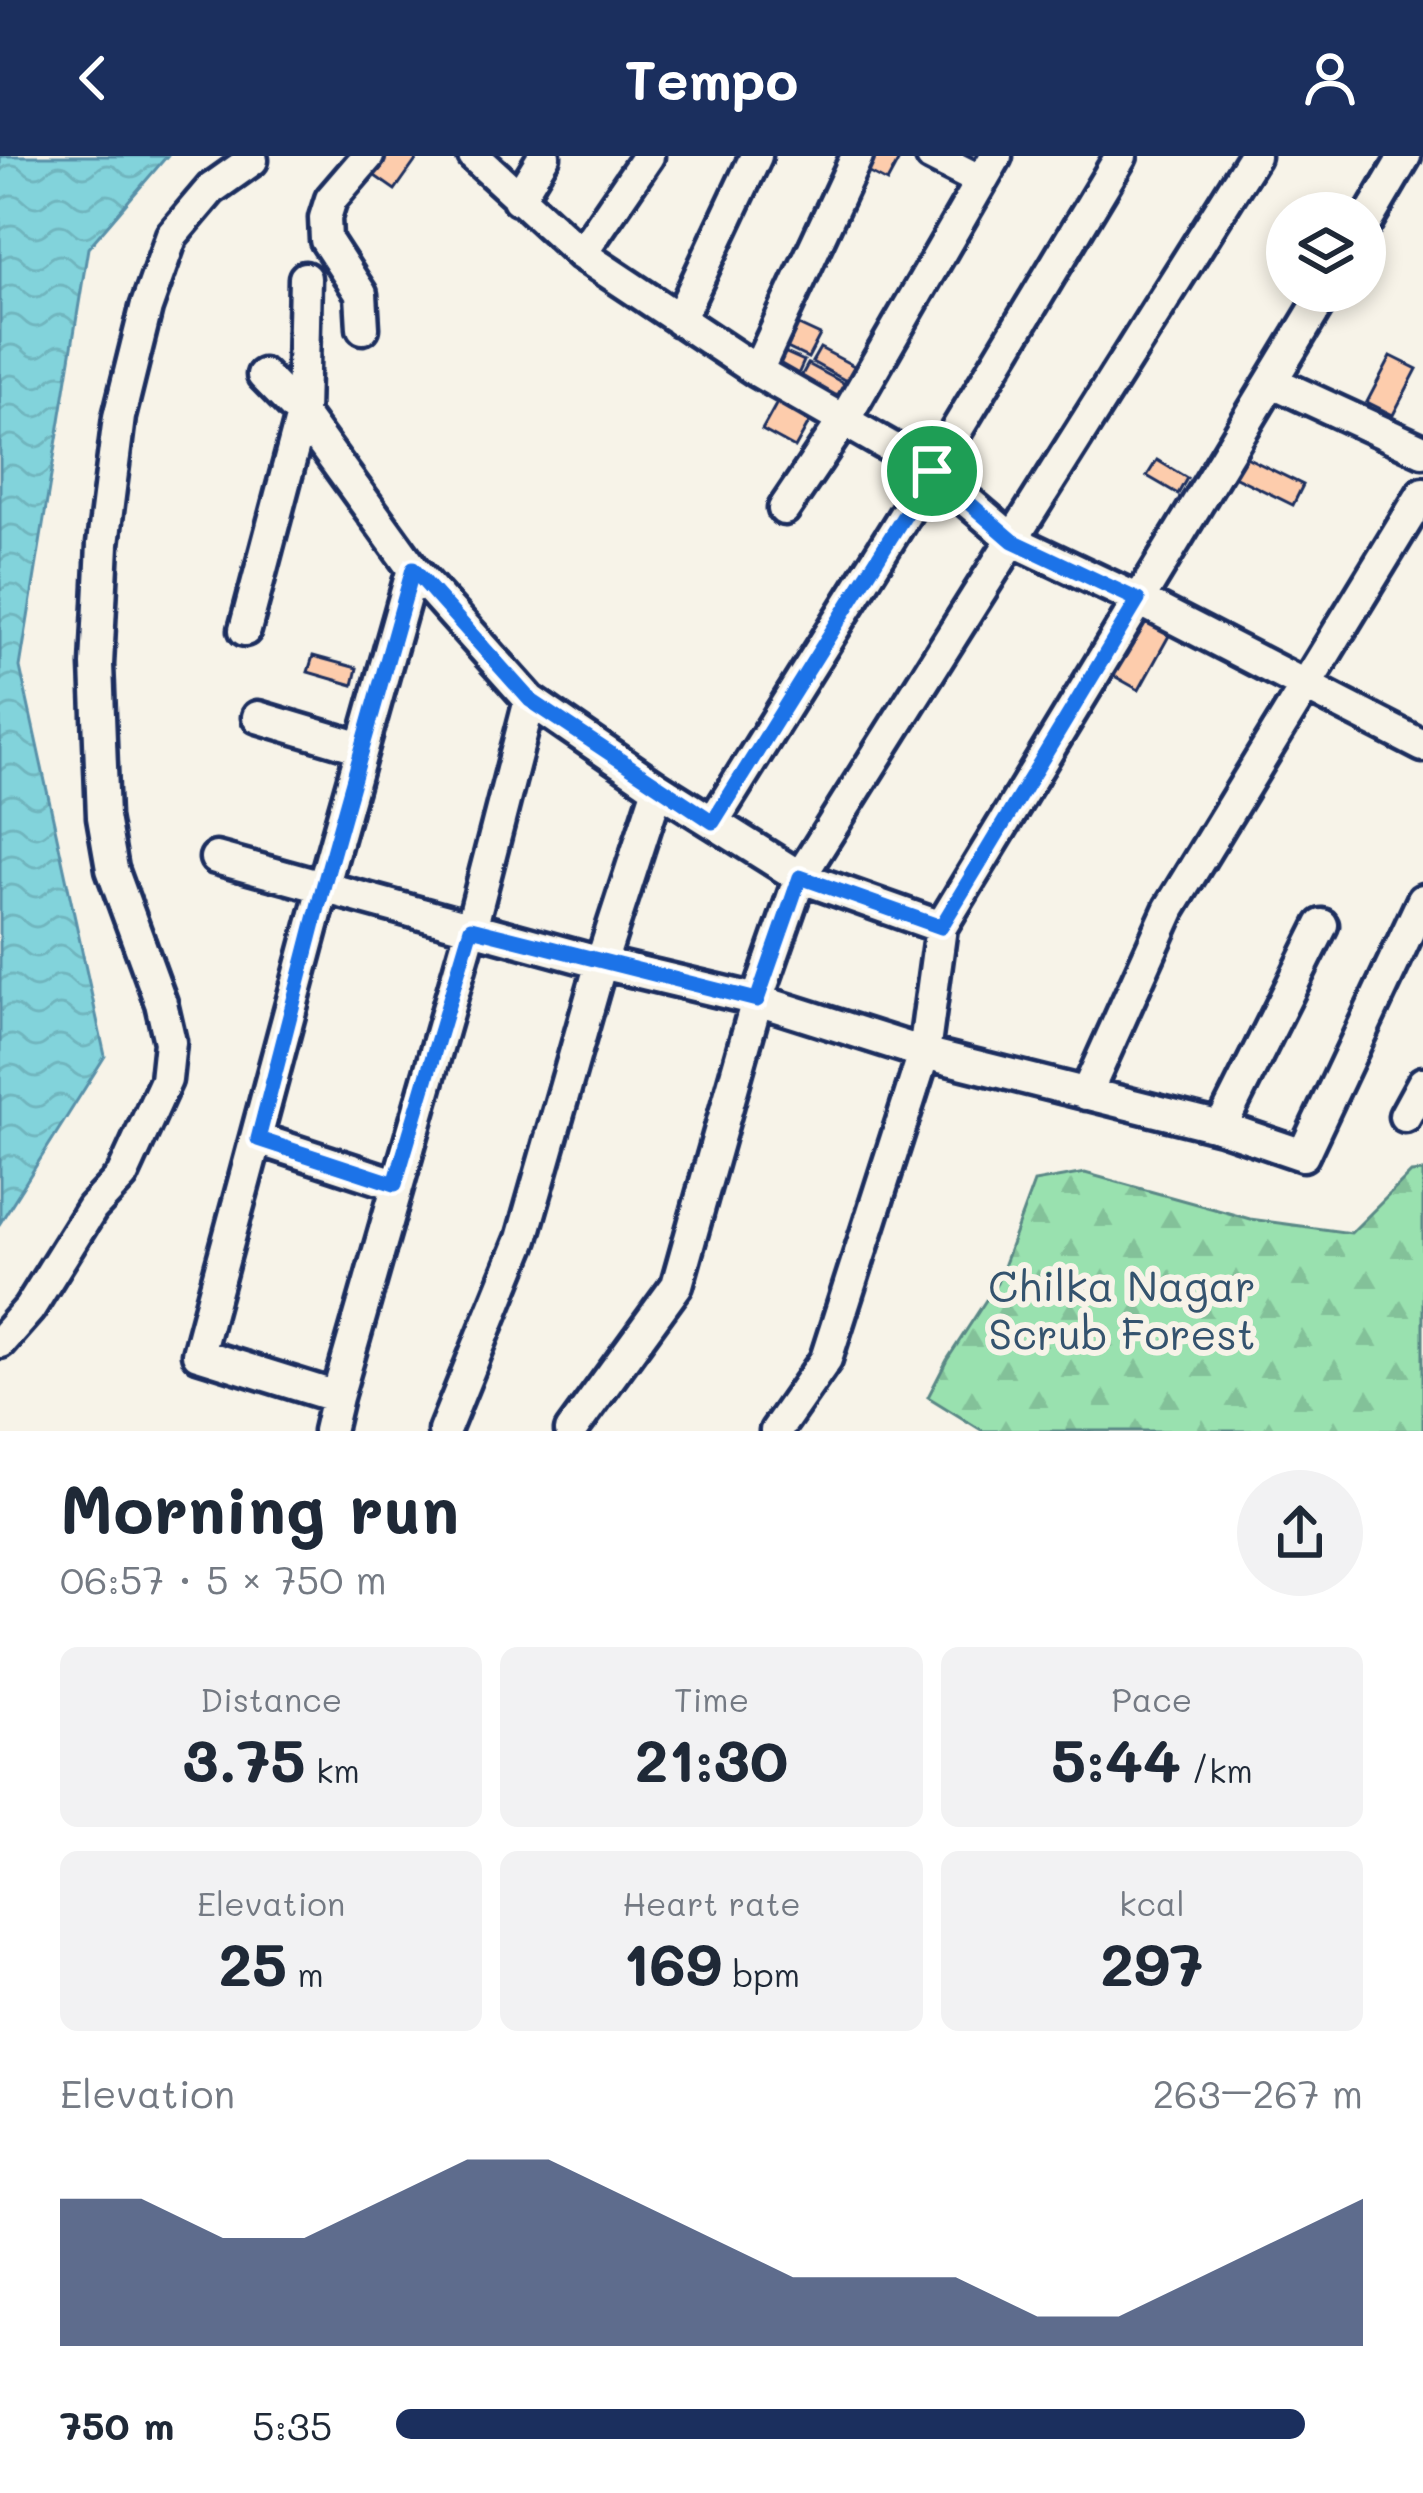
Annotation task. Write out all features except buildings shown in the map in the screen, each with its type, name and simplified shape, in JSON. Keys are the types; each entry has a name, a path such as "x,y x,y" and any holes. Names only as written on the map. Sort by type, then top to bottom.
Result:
{"street":[{"path":"364,328 361,294 326,240 325,218 332,199 368,156"},
{"path":"474,156 580,254 757,371 932,471 1013,541 1423,746"},
{"path":"518,199 544,156"},
{"path":"580,254 648,156"},
{"path":"679,320 756,156"},
{"path":"757,371 857,156"},
{"path":"784,509 844,420 988,168 932,156"},
{"path":"713,822 932,471 1120,156"},
{"path":"571,1431 677,1285 757,1000 800,877 1254,156"},
{"path":"1384,192 1405,156"},
{"path":"0,1342 29,1309 92,1208 122,1176 166,1080 170,1042 112,869 103,818 97,665 103,544 119,417 146,308 172,235 239,163"},
{"path":"245,630 302,415 305,278"},
{"path":"776,1431 826,1359 924,1052 941,927 1314,312"},
{"path":"263,375 302,415 413,569 530,700 800,877 941,927"},
{"path":"1274,382 1423,451"},
{"path":"1086,1094 1170,908 1423,493"},
{"path":"337,1397 198,1354 413,569"},
{"path":"329,1431 530,700"},
{"path":"258,717 362,748"},
{"path":"444,1431 522,1239 601,963 658,788"},
{"path":"216,858 601,963 757,1000 924,1052 1221,1127 1304,1155 1419,917"},
{"path":"1221,1127 1322,926"},
{"path":"1405,1116 1423,1083"},
{"path":"258,1139 395,1184"}],"green space":[{"name":"Chilka Nagar Scrub Forest","path":"1423,1172 1423,1431 983,1431 928,1397 997,1283 1034,1182 1085,1173 1250,1219 1351,1233 1411,1173"}],"water":[{"path":"0,156 167,156 88,248 20,667 105,1056 0,1223"}],"route":[{"path":"932,471 1013,541 1138,600 941,927 800,877 757,1000 471,928 395,1184 258,1139 413,569 530,700 713,822 932,471"}]}
